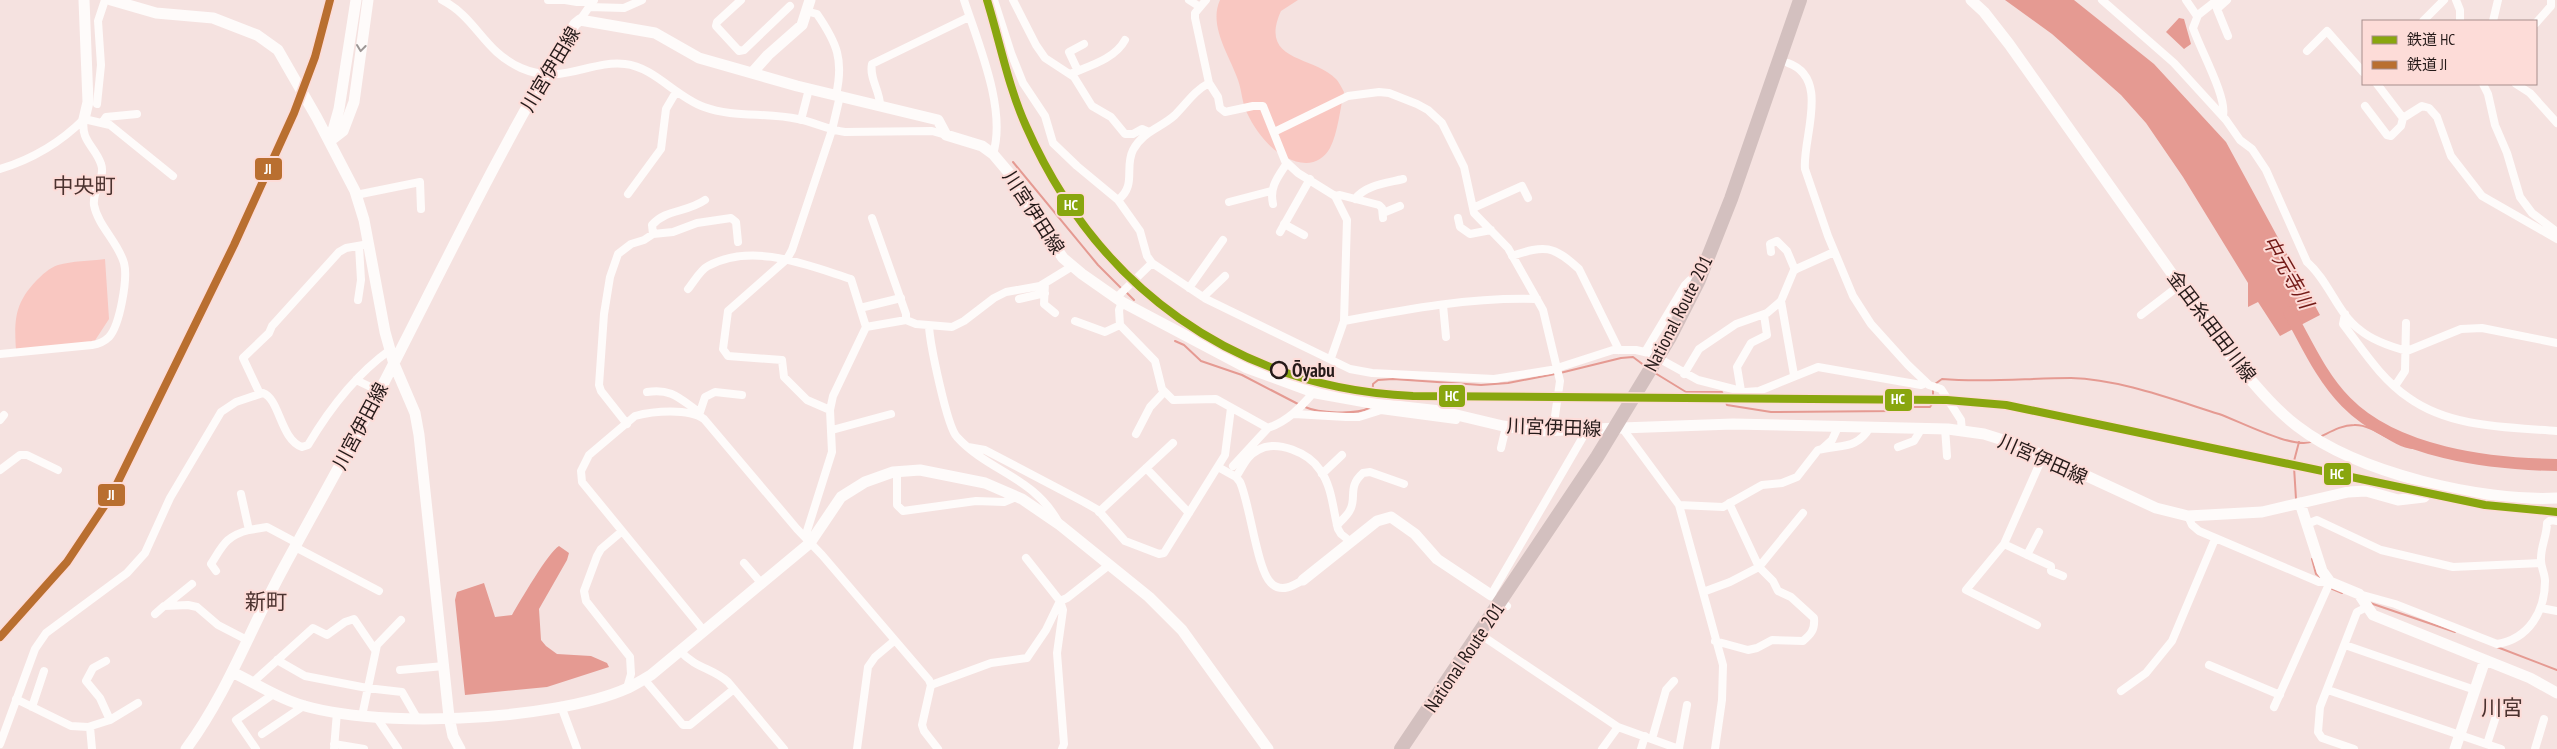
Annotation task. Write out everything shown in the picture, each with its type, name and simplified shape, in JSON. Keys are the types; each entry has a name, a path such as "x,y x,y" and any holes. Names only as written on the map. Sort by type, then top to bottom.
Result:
{"highway":[{"name":"National Route 201","path":"1673,340 1731,199 1800,0"},
{"name":"National Route 201","path":"1401,749 1500,602 1600,460 1673,340 1709,273 1810,0"},
{"name":"National Route 201","path":"1411,749 1487,639 1500,602"}],"main road":[{"path":"84,0 88,102 84,119"},
{"path":"330,142 343,132 354,102 368,0"},
{"name":"金田糸田田川線","path":"1970,0 1984,12 2008,44 2231,357 2272,404 2297,426 2326,445 2352,458 2433,484 2482,493 2557,498"},
{"path":"118,1 156,13 213,18 258,34 278,50 318,118 356,195 364,220 364,245 390,350 415,413 419,435 449,717 453,736 460,749"},
{"path":"752,73 768,55 802,25 807,3"},
{"path":"330,142 339,109 355,5 366,12"},
{"name":"川宮伊田線","path":"186,749 232,672 296,545 394,364 449,251 544,74 575,24 580,20 655,34 699,58 809,89 938,120 946,135 982,146 993,154 1020,186 1038,222 1071,267 1119,300 1245,367 1314,392 1376,408 1440,411 1506,427 1553,430 1623,430 1671,425 1945,428 1998,438 2156,508 2188,516 2262,512 2348,492 2366,491 2398,500 2424,497 2433,484"},
{"path":"232,672 275,694 306,705 377,718 498,716 561,706 627,688 644,679 680,651 810,543 841,497 865,482 896,472 920,470 985,483 1016,497 1060,525 1149,597 1182,630 1268,749"},
{"path":"2300,503 2322,571 2330,582 2359,594 2373,615 2548,686 2557,693"},
{"path":"1303,580 1377,521 1391,517 1415,534 1437,559 1500,602"},
{"path":"2455,749 2485,660"}],"street":[{"path":"97,104 101,65 98,22 105,0"},
{"path":"442,0 467,17 495,53 524,69 544,74 571,72 613,63 628,64 644,70 676,92 706,108 741,115 801,120 832,130 854,133 932,131 946,135"},
{"path":"548,0 577,2 594,0"},
{"path":"580,20 589,7 624,8 642,0"},
{"path":"741,0 717,22 716,26 739,51 744,50 790,6"},
{"path":"964,0 998,115 996,143 993,154"},
{"path":"994,0 1017,68 1024,83 1045,116 1053,143 1118,200 1140,231 1147,256 1152,264 1203,297 1331,358 1350,369 1372,373 1483,379 1558,368 1619,350 1645,352 1698,380 1741,391 1759,391 1809,368 1823,367 1921,385 1928,384"},
{"path":"1013,0 1036,45 1046,58 1074,72 1102,61 1121,47 1125,40"},
{"path":"1189,0 1200,7"},
{"path":"1206,0 1196,13 1195,18 1209,83 1218,97 1220,108 1225,112 1253,106 1263,106 1287,163 1335,196 1344,211 1348,228 1344,321 1331,358"},
{"path":"2102,0 2174,63 2223,116 2240,140 2252,149 2266,170 2307,262 2318,272 2345,314 2359,330 2407,351 2461,329 2482,328 2557,343"},
{"path":"2186,0 2197,16"},
{"path":"2217,0 2197,16 2193,28 2220,92 2224,108 2223,116"},
{"path":"2227,0 2217,9 2228,36"},
{"path":"2424,20 2444,0"},
{"path":"2456,0 2460,10 2460,20"},
{"path":"2493,20 2498,0"},
{"path":"807,3 818,14 832,35 839,53 840,80 832,130 787,259 728,311 722,349 728,356 782,360 784,377 808,400 830,410"},
{"path":"2537,22 2553,5"},
{"path":"880,105 880,99 870,70 872,64 969,17"},
{"path":"2307,51 2327,31 2362,71"},
{"path":"1084,44 1069,52 1074,72 1092,106 1111,117 1125,134 1133,134 1142,129 1149,132"},
{"path":"1788,63 1796,66 1810,89 1812,117 1804,157 1805,169 1834,252 1853,296 1871,324 1928,384 1939,389 1961,420 1962,431"},
{"path":"1118,200 1128,190 1134,149 1149,132 1170,119 1195,92 1209,83"},
{"path":"2378,85 2404,118"},
{"path":"2485,85 2495,125 2507,154 2520,197 2532,213 2557,232"},
{"path":"2518,85 2530,93 2557,123"},
{"path":"801,120 809,89"},
{"path":"628,194 661,149 666,109 676,92"},
{"path":"1274,132 1348,96 1379,92 1401,97 1428,110 1442,123 1464,167 1473,208 1479,219 1500,238 1543,310 1560,381 1553,430"},
{"path":"2365,106 2387,135 2391,136 2404,118 2422,106 2429,108 2442,125 2451,156 2482,196 2557,239"},
{"path":"102,123 106,117 137,114"},
{"path":"84,119 110,125 173,176"},
{"path":"0,169 30,160 48,149 84,119"},
{"path":"0,354 92,345 102,342 110,336 117,324 125,276 124,263 96,212 93,194 102,172 101,164 82,131 84,119"},
{"path":"1274,204 1271,190 1287,163"},
{"path":"1280,232 1310,179"},
{"path":"1355,199 1359,193 1371,188 1403,179"},
{"path":"356,195 420,182 422,209"},
{"path":"1473,208 1522,186 1528,198"},
{"path":"1229,202 1271,190"},
{"path":"1335,196 1378,205 1383,216 1400,206"},
{"path":"653,234 652,224 659,217 694,208 705,200"},
{"path":"627,424 601,391 599,385 604,314 610,277 618,254 631,244 644,240 653,234 673,232 697,223 731,218 736,222 738,242"},
{"path":"872,218 901,298 906,320"},
{"path":"1458,218 1460,227 1470,234 1491,230"},
{"path":"1284,224 1304,235"},
{"path":"1189,288 1223,240"},
{"path":"1772,252 1770,244 1777,241 1787,251 1795,270"},
{"path":"260,394 243,358 269,332 272,326 339,252 364,245 358,300"},
{"path":"1512,256 1540,247 1549,248 1569,259 1579,269 1619,350"},
{"path":"1684,374 1699,349 1736,324 1764,315 1781,301 1795,270 1834,252"},
{"path":"688,289 707,267 734,256 787,259 852,279 866,327 833,396 830,410 832,430 830,462 806,531 810,543"},
{"path":"1152,264 1119,300 1120,325 1155,361 1164,392 1174,400 1182,402 1208,398 1216,399 1268,428"},
{"path":"866,327 906,320 929,326 952,327 1006,292 1045,283 1071,267"},
{"path":"1203,297 1225,276"},
{"path":"1645,352 1685,285 1690,280 1699,280"},
{"path":"1045,283 1044,306 1055,313"},
{"path":"2141,315 2180,285"},
{"path":"1019,299 1045,293"},
{"path":"860,308 901,298"},
{"path":"1344,321 1386,312 1443,304 1480,300 1537,299"},
{"path":"1781,301 1794,375"},
{"path":"1443,304 1446,337"},
{"path":"2345,314 2343,324 2375,366 2395,386 2425,408 2479,425 2557,430"},
{"path":"1741,391 1738,367 1751,343 1767,336 1764,315"},
{"path":"1075,321 1105,332 1120,325"},
{"path":"2395,386 2405,371 2407,351 2406,323"},
{"path":"929,326 952,431 968,446 1041,497 1060,525"},
{"path":"0,744 35,648 46,633 127,573 145,553 170,498 224,408 260,394 269,395 273,399 280,421 297,445 302,447 308,444 340,397 373,362 390,350"},
{"path":"356,380 379,392"},
{"path":"648,392 662,390 672,393 699,413 931,685"},
{"path":"699,413 705,397 714,392 742,395"},
{"path":"1136,434 1150,407 1164,392"},
{"path":"1233,466 1268,428 1281,424 1294,414 1314,392"},
{"path":"968,446 985,450 1099,512 1125,541 1159,554 1164,553 1225,455 1231,408"},
{"path":"1294,414 1359,417 1376,408"},
{"path":"699,413 644,414 635,416 588,456 581,471 585,488 704,631"},
{"path":"832,430 891,414"},
{"path":"1501,448 1506,427"},
{"path":"1679,505 1708,508 1724,507 1762,485 1782,483 1797,477 1818,450 1822,449 1832,440 1838,427"},
{"path":"1822,449 1854,444 1864,436 1870,427"},
{"path":"1898,447 1914,441 1922,428"},
{"path":"1945,428 1947,456"},
{"path":"1500,602 1587,430"},
{"path":"1623,430 1679,505 1723,665 1722,700 1715,749"},
{"path":"1099,512 1173,443"},
{"path":"1236,477 1250,456 1258,449 1268,447 1296,451 1313,461 1322,474 1337,525 1341,534 1351,542"},
{"path":"0,470 20,455 27,455 58,470"},
{"path":"1322,474 1342,455"},
{"path":"2037,625 1966,590 2004,544 2042,456"},
{"path":"1146,468 1189,513"},
{"path":"1218,468 1236,477 1244,492 1266,576 1277,587 1288,588 1303,580"},
{"path":"896,472 896,504 903,511 976,501 1004,502 1016,497"},
{"path":"1337,525 1351,510 1352,493 1355,483 1363,473 1370,472 1404,484"},
{"path":"241,494 243,513 249,530"},
{"path":"1715,641 1748,650 1757,648 1772,640 1786,642 1802,641 1813,632 1814,618 1791,598 1778,591 1773,580 1759,567 1729,503"},
{"path":"1703,592 1730,582 1759,567 1803,513"},
{"path":"2188,516 2192,525 2199,531 2319,582 2330,582 2274,707"},
{"path":"2307,524 2317,520 2381,550 2454,567 2541,564"},
{"path":"2359,594 2395,604 2497,644 2513,639 2526,631 2541,608 2545,582 2541,564 2547,523 2551,520 2557,521"},
{"path":"216,571 211,564 226,540 233,534 267,527 380,591"},
{"path":"621,532 601,550 584,592 586,601 630,657 631,674 627,688"},
{"path":"2027,555 2039,532"},
{"path":"2121,691 2146,674 2172,641 2215,538"},
{"path":"2004,544 2050,566 2051,571 2063,576"},
{"path":"1026,558 1060,601 1063,610 1057,653 1064,744 1062,749"},
{"path":"744,563 762,584"},
{"path":"931,685 991,663 1027,658 1046,630 1060,601 1067,598 1109,565"},
{"path":"154,614 192,584"},
{"path":"164,606 188,605 197,607 218,625 248,640"},
{"path":"2354,749 2330,745 2322,738 2318,732 2320,707 2357,612 2367,607"},
{"path":"2541,608 2557,611"},
{"path":"253,682 313,628 327,635 345,622 354,619 375,650"},
{"path":"362,716 375,650 382,637 401,620"},
{"path":"1487,639 1618,727 1679,749 1687,705"},
{"path":"857,749 868,667 875,657 894,641"},
{"path":"2345,645 2475,690"},
{"path":"680,651 696,666 721,676 784,749"},
{"path":"277,660 305,676 367,688 402,692 417,718"},
{"path":"106,661 93,668 86,681 100,698 110,720"},
{"path":"2209,665 2280,695"},
{"path":"400,670 444,666"},
{"path":"32,708 44,671"},
{"path":"644,679 683,725 690,724 734,689"},
{"path":"1641,749 1648,738 1666,690 1674,681"},
{"path":"931,685 922,725 924,731 938,749"},
{"path":"2328,690 2501,749"},
{"path":"256,749 236,720 275,694"},
{"path":"16,699 71,726 90,726 110,720 138,703"},
{"path":"2487,744 2500,704"},
{"path":"262,734 306,705"},
{"path":"561,706 577,749"},
{"path":"337,712 334,746 364,749"},
{"path":"377,718 398,749"},
{"path":"2535,749 2544,719"},
{"path":"90,726 92,749"},
{"path":"1602,749 1618,727"}],"shaded area":[{"path":"1220,0 1298,0 1281,11 1276,28 1277,40 1282,49 1291,55 1326,71 1337,80 1344,92 1333,142 1320,159 1306,163 1296,162 1287,158 1270,146 1257,130 1245,109 1238,80 1218,30 1217,10"},
{"path":"105,259 109,319 94,342 16,350 15,330 17,312 24,297 36,281 43,274 58,265"}],"water":[{"path":"2005,0 2074,0 2154,64 2226,142 2320,315 2280,336 2258,302 2248,307 2248,283 2183,177 2146,123 2121,95 2052,34"},
{"path":"2179,18 2184,19 2191,44 2184,49 2166,32"},
{"path":"559,546 569,553 567,560 539,609 541,640 557,654 591,656 607,663 609,667 547,687 465,695 455,600 457,592 484,583 495,617 512,615 527,589 554,550"}],"waterway":[{"path":"1013,162 1098,265 1122,289"},
{"path":"1126,292 1134,300"},
{"name":"中元寺川","path":"2289,312 2314,359 2337,392 2367,419 2390,433 2417,444 2474,458 2502,462 2557,465"},
{"path":"1175,341 1184,345 1201,361 1242,375 1298,404"},
{"path":"1560,373 1621,358 1633,357 1645,366"},
{"path":"1655,373 1686,392 1722,392 1727,405 1771,412 1895,411 1913,407 1930,407 1933,402 1933,389"},
{"path":"1372,399 1373,384 1378,380 1393,379 1481,385 1508,383 1555,374"},
{"path":"1935,384 1942,379 2089,379 2146,391 2219,414 2281,439 2305,443 2313,441"},
{"path":"1305,407 1319,411 1337,412 1355,412 1369,408"},
{"path":"2322,436 2341,427 2354,425 2373,429 2407,447 2417,448 2426,446"},
{"path":"2294,461 2299,442"},
{"path":"2294,467 2296,499"},
{"path":"2312,559 2316,574 2320,577"},
{"path":"2330,588 2342,593"},
{"path":"2370,603 2455,632"},
{"path":"2497,647 2557,670"}],"rail line":[{"name":"JI","path":"0,637 67,562 111,496 234,245 294,113 315,57 330,0"},
{"name":"HC","path":"987,0 1009,80 1026,126 1056,183 1091,235 1133,280 1179,318 1231,350 1287,373 1348,389 1413,396 1947,400 2006,405 2485,505 2557,512"}],"place":[{"name":"Ōyabu","path":"1279,370"}],"district":[{"name":"中央町","path":"84,186"},
{"name":"新町","path":"266,602"},
{"name":"川宮","path":"2502,708"}]}
